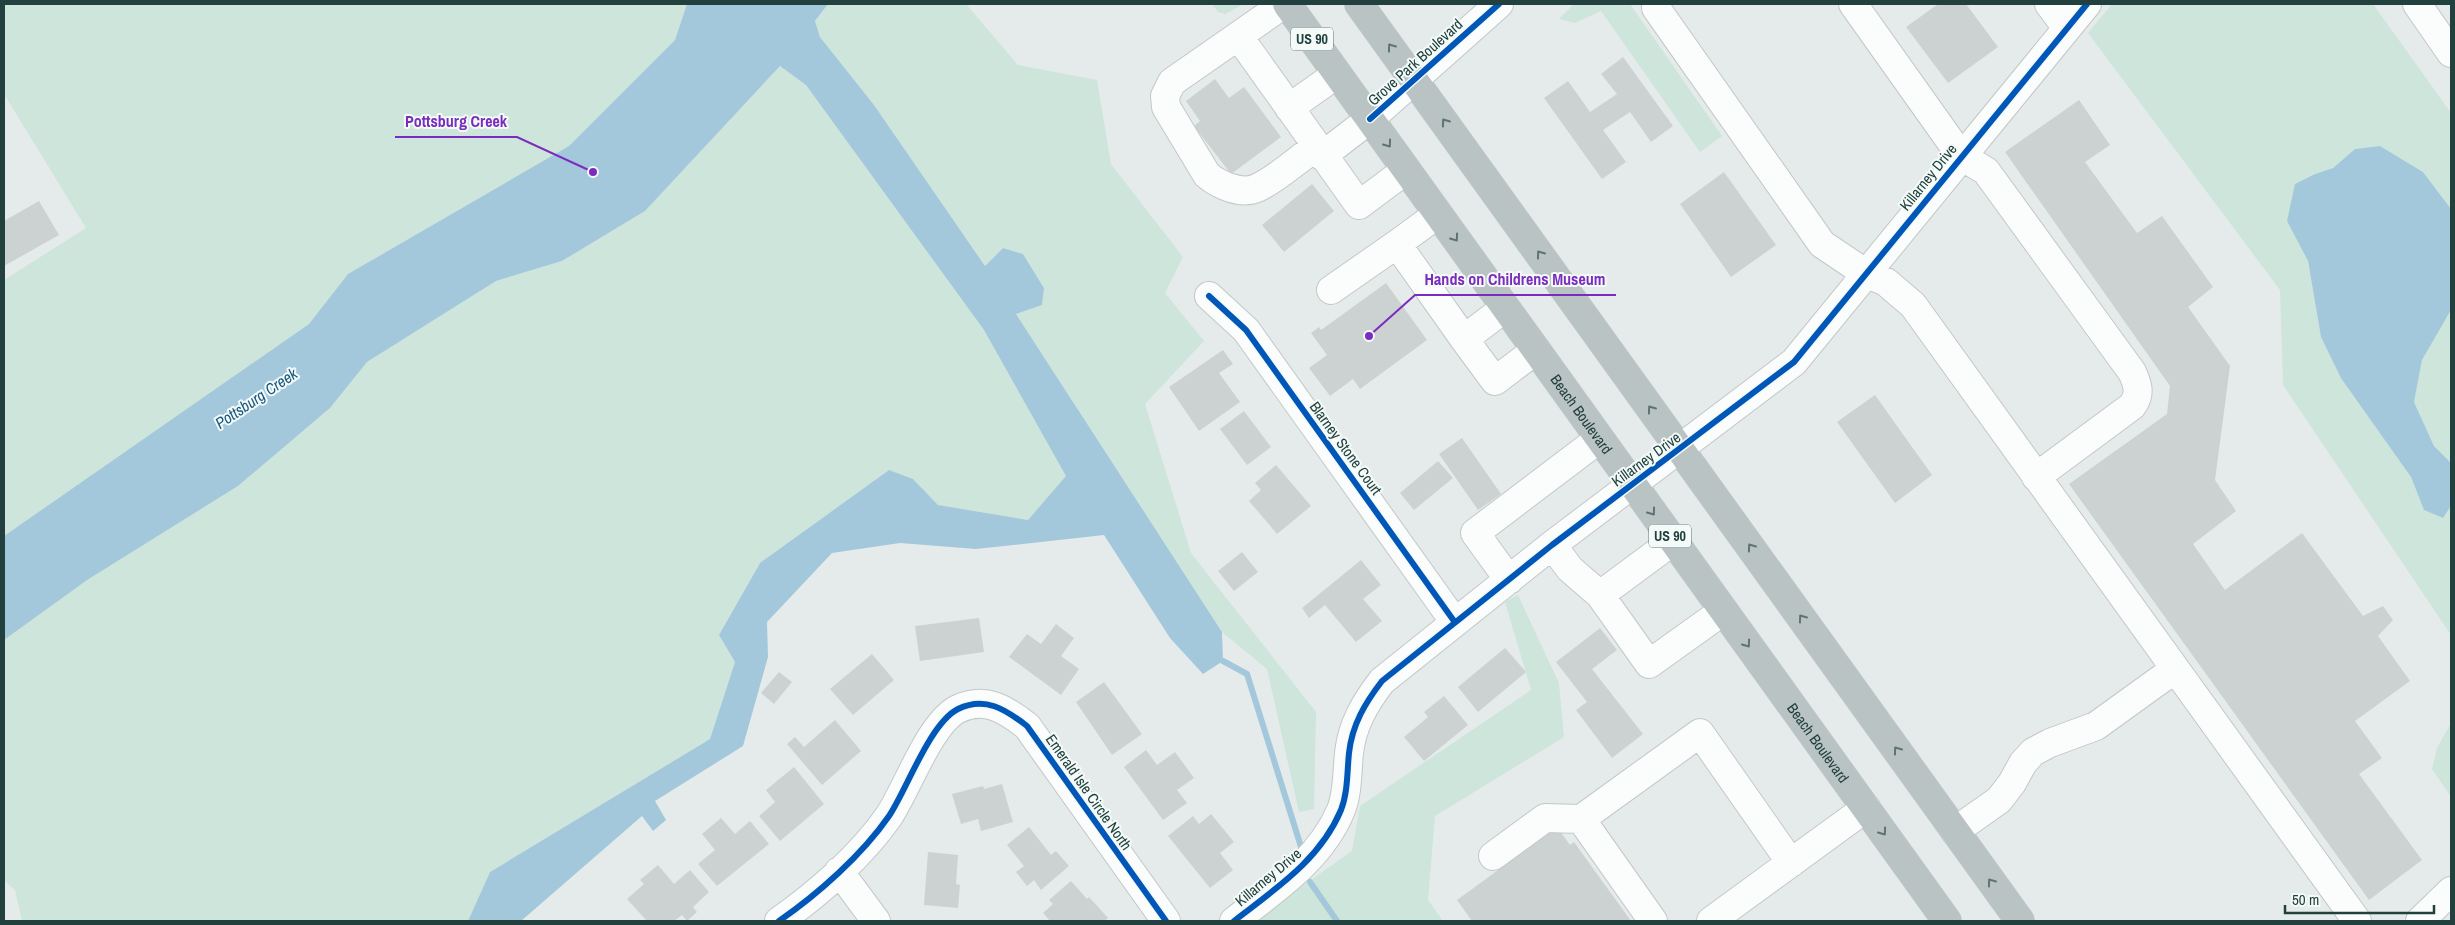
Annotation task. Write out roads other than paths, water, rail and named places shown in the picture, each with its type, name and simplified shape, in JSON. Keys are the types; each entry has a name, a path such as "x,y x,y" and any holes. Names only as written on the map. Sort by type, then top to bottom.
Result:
{"highway":[{"name":"Beach Boulevard","path":"1286,4 1948,921"},
{"path":"1359,4 2020,921"}],"street":[{"name":"Grove Park Boulevard","path":"1286,4 1172,82 1165,96 1166,107 1207,175 1216,183 1229,188 1256,188 1319,152 1370,119 1499,4"},
{"path":"1657,4 1656,8 1822,244 1865,273 1886,282 1913,305 2357,921"},
{"path":"1853,4 1961,156 1986,171 2132,372 2138,385 2138,398 2132,406 2036,477"},
{"path":"2049,4 2066,28"},
{"name":"Killarney Drive","path":"1234,921 1295,873 1314,854 1330,832 1341,809 1354,725 1366,702 1382,682 1454,621 1794,362 2087,4"},
{"path":"2427,10 2451,53"},
{"path":"1239,37 1358,205 1406,170"},
{"path":"1289,108 1337,74"},
{"path":"1331,290 1438,214"},
{"path":"1397,244 1494,381 1536,350"},
{"name":"Blarney Stone Court","path":"1209,296 1246,330 1454,621"},
{"path":"1464,339 1505,308"},
{"path":"1509,580 1475,533 1600,439"},
{"path":"1600,595 1673,541"},
{"path":"1552,545 1570,570 1600,595 1649,664 1723,611"},
{"path":"1955,831 1999,800 2012,783 2023,763 2033,752 2050,743 2096,726 2175,669"},
{"name":"Emerald Isle Circle North","path":"839,871 888,816 940,723 957,710 974,703 994,704 1027,726 1166,921"},
{"path":"1493,856 1545,818 1581,819 1700,733 1791,863"},
{"path":"1711,921 1866,808"},
{"path":"1581,819 1653,921"},
{"path":"779,921 805,903 839,871 876,921"},
{"path":"2420,921 2451,891"}],"water":[{"path":"687,4 828,4 815,21 820,37 874,105 985,266 1003,248 1023,254 1044,288 1042,305 1016,314 1222,632 1223,661 1203,674 1170,638 1104,535 976,549 900,543 832,553 767,622 768,657 743,746 655,801 666,820 653,831 642,816 521,921 468,921 490,872 710,739 735,662 719,635 760,563 889,470 913,479 938,505 1028,520 1066,476 984,330 806,85 780,66 645,211 562,261 496,281 367,362 330,408 238,486 87,580 4,640 4,536 309,324 348,274 569,146 675,40"},
{"path":"2380,146 2423,172 2451,209 2451,310 2422,360 2414,402 2434,446 2451,463 2451,506 2443,518 2424,510 2411,477 2341,378 2321,337 2308,261 2287,221 2295,184 2333,168 2355,149"}],"waterway":[{"path":"1223,661 1247,674 1302,850"},
{"path":"1310,882 1337,921"}],"place":[{"name":"Pottsburg Creek","path":"593,172"},
{"name":"Hands on Childrens Museum","path":"1369,336"}]}
